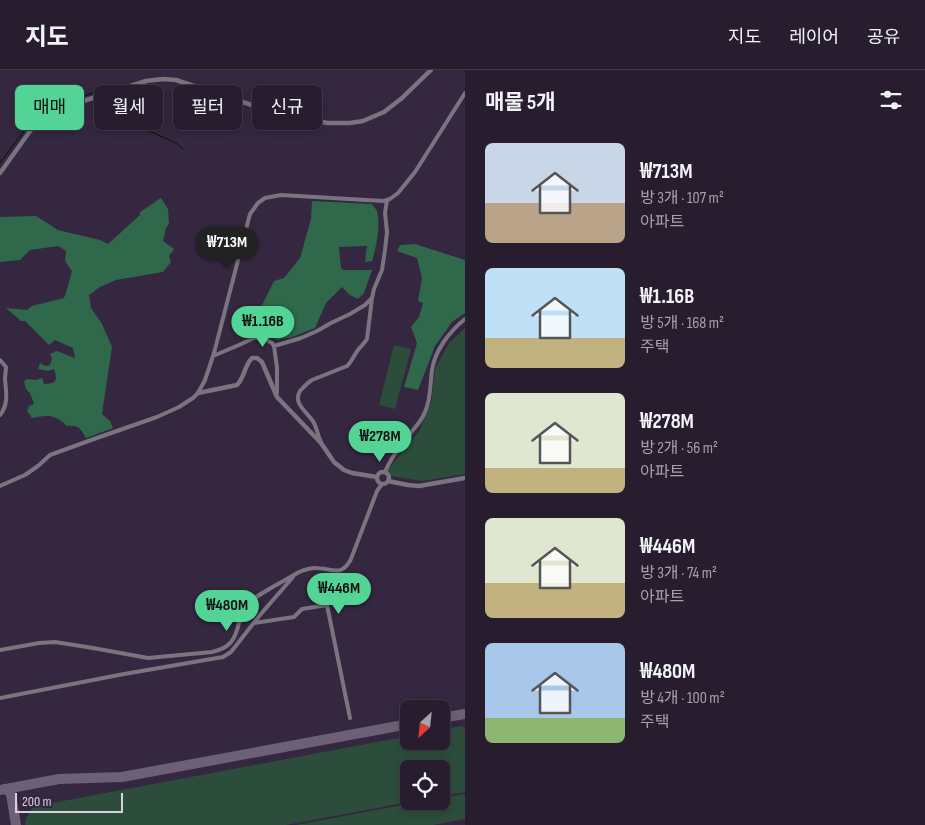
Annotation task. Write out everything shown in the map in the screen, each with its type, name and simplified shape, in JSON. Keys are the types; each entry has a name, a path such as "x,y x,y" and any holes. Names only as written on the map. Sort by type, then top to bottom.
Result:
{"street":[{"path":"0,173 28,134 43,119 57,111 146,81 170,79 289,117 328,123 350,124 370,119 384,112 430,70"},
{"path":"0,486 25,475 50,455 157,417 193,398 205,380 213,356 250,214 258,203 265,198 281,195 387,200 398,193 415,172 465,93"},
{"path":"321,443 314,422 300,406 298,396 312,380 347,366 357,351 366,343 372,298 382,270 385,250 387,200"},
{"path":"274,346 317,331 365,305 372,298"},
{"path":"385,472 391,458 418,425 426,411 432,368 437,355 451,332 465,319"},
{"path":"213,356 258,337 272,343 277,368 277,397"},
{"path":"198,393 237,385 241,381 248,362 252,358 257,358 262,362 277,397 321,443 334,462 344,470 362,476 376,476 379,473 385,472"},
{"path":"0,360 6,367 6,400 5,407 0,415"},
{"path":"0,370 6,372"},
{"path":"0,650 30,644 55,642 148,658 221,650 234,639 241,614 247,605 276,585 299,572 313,568 338,570 348,566 377,492 382,484 386,484 388,480 388,475 385,472"},
{"path":"376,476 377,481 382,484"},
{"path":"388,480 419,486 465,478"},
{"path":"0,698 224,657 231,652 294,575"},
{"path":"254,624 294,617 302,609 328,605 350,718"}],"green space":[{"path":"161,198 168,209 169,224 163,241 174,249 169,256 171,262 163,272 116,280 100,287 89,295 91,308 102,324 112,347 102,414 110,421 113,428 86,438 79,428 67,426 55,417 32,418 27,411 29,406 34,404 24,381 42,378 44,384 55,381 54,369 48,371 38,369 40,363 45,366 50,365 52,359 50,354 57,351 75,358 73,348 55,340 49,345 25,321 21,321 6,308 27,310 32,306 64,298 72,271 65,261 66,251 58,246 30,250 20,260 0,262 0,217 36,216 58,230 100,240 108,244 140,215 140,212"},
{"path":"312,201 372,204 377,211 378,230 372,261 365,262 367,246 339,247 341,268 343,270 372,270 364,293 358,299 350,295 342,287 326,303 315,328 292,337 277,340 260,332 256,317 274,281 284,278 300,258 311,219"},
{"path":"415,244 465,260 465,313 452,322 435,346 418,390 404,387 417,343 411,327 419,317 423,303 418,301 422,278 417,258 397,251 400,245"},
{"path":"465,328 465,474 422,481 392,476 387,471 419,431 431,403 435,369 449,343"},
{"path":"394,345 411,349 395,409 379,405"},
{"path":"465,727 465,792 450,794 450,760 400,760 400,804 286,825 25,825 28,814 36,806 400,738 400,750 450,750 450,728"},
{"path":"465,794 465,819 433,825 296,825 400,806 400,810 450,810 450,796"}],"waterway":[{"path":"0,163 35,116 46,108 94,93"},
{"path":"147,130 176,143 183,149"}],"taxiway":[{"path":"450,716 465,714"},
{"path":"0,790 59,779 122,777 400,726"},
{"path":"4,789 8,790 11,794 16,825"}]}
